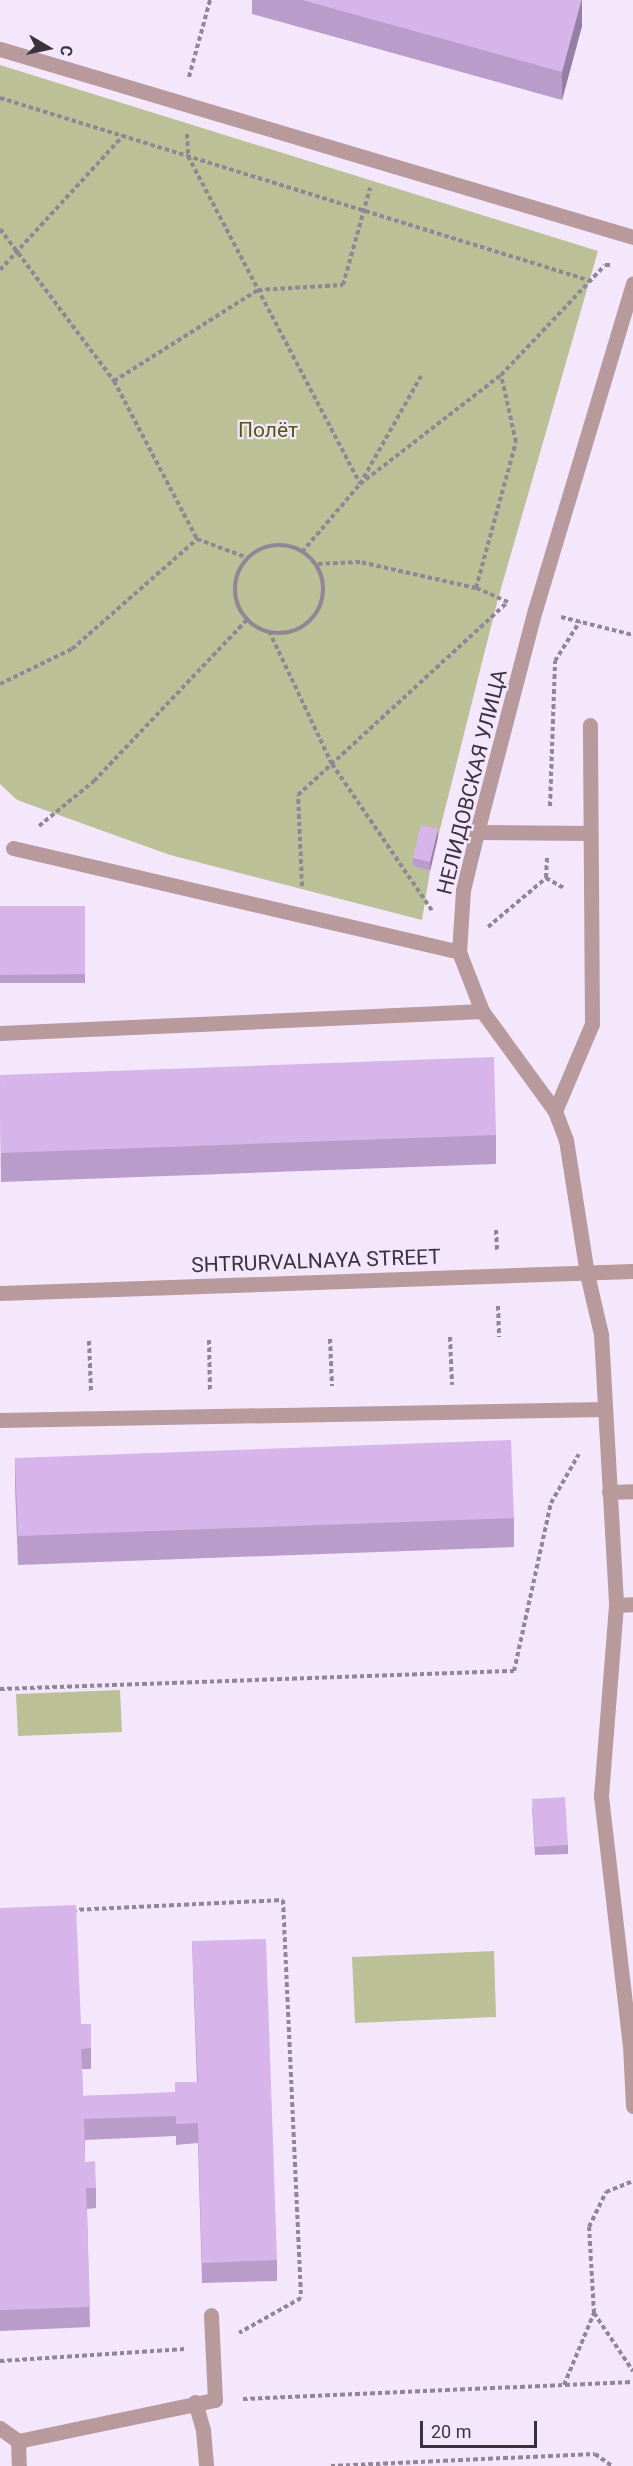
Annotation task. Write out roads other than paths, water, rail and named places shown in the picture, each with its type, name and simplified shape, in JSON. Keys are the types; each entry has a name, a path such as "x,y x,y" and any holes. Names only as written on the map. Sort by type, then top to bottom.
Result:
{"street":[{"path":"0,49 633,237"},
{"name":"НЕЛИДОВСКАЯ УЛИЦА","path":"633,283 535,610 477,832 463,890 459,952 482,1011 555,1111 566,1140 587,1274 601,1334 616,1605 601,1796 631,2045 633,2106"},
{"path":"555,1111 592,1023 590,725"},
{"path":"477,832 590,833"},
{"path":"13,848 459,952"},
{"path":"0,1034 482,1011"},
{"name":"SHTRURVALNAYA STREET","path":"0,1293 633,1272"},
{"path":"0,1419 605,1409"},
{"path":"609,1492 633,1491"},
{"path":"616,1605 633,1604"},
{"path":"0,2428 18,2441 195,2402 215,2400 211,2315"},
{"path":"195,2402 203,2430 206,2466"},
{"path":"18,2441 19,2466"}],"park label":[{"name":"Полёт","path":"268,430"}]}
